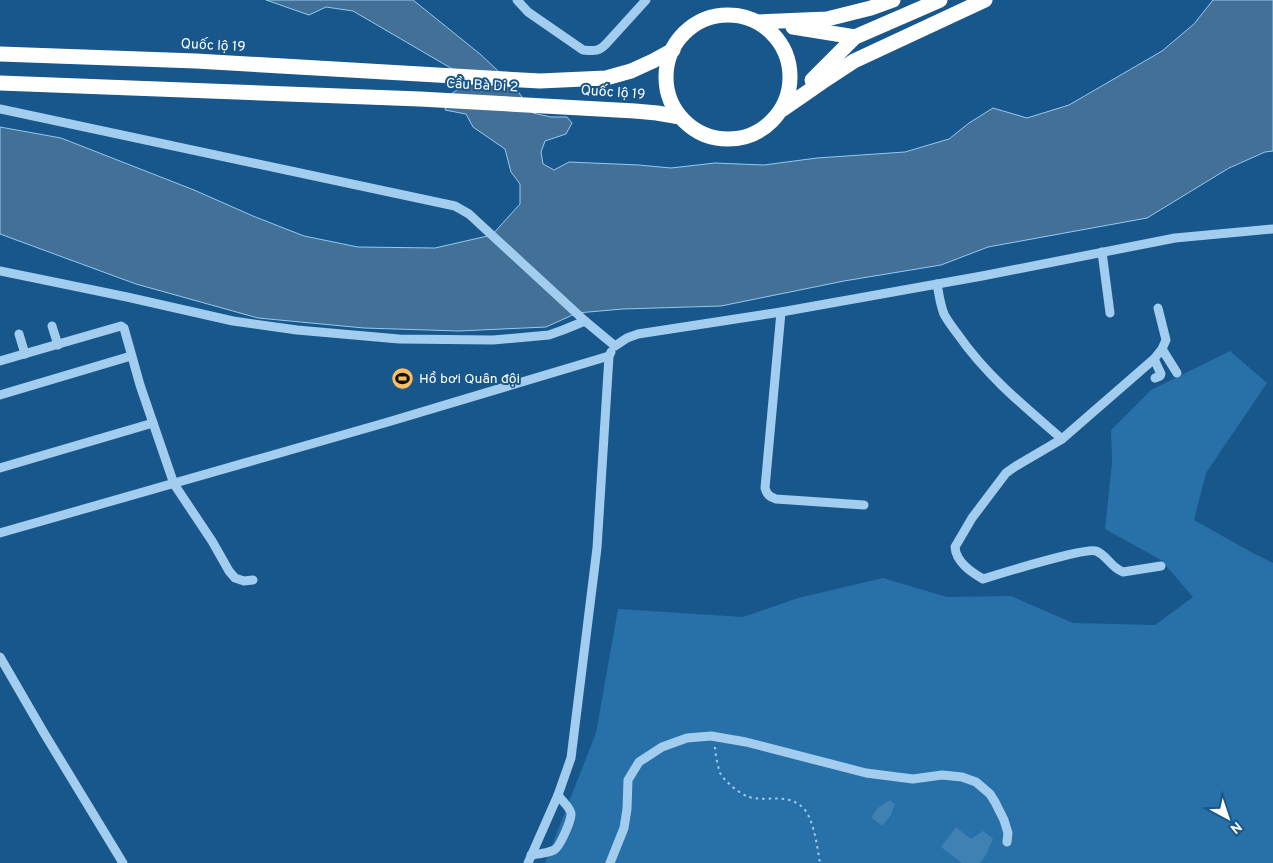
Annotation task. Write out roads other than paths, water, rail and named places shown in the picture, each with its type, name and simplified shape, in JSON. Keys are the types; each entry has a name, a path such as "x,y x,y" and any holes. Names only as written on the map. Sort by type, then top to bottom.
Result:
{"highway":[{"path":"757,22 827,19 894,0"},
{"path":"856,37 757,22 738,16 718,16 700,22 684,34 672,50 667,67 666,84 671,102 680,116 694,130 712,138 732,139 752,135 768,125 856,37 940,0"},
{"path":"781,110 854,61 985,0"},
{"path":"757,22 771,31 782,44 788,60 791,77 788,94 781,110"},
{"name":"Quốc lộ 19","path":"540,81 606,78 631,71 672,50"},
{"name":"Quốc lộ 19","path":"0,54 196,61 424,75"},
{"name":"Cầu Bà Di 2","path":"424,75 540,81"},
{"name":"Cầu Bà Di 2","path":"0,83 543,105"},
{"name":"Quốc lộ 19","path":"543,105 680,116"}],"street":[{"path":"517,0 528,12 583,50 594,51 606,44 646,0"},
{"path":"0,109 455,206 469,214 614,346"},
{"path":"529,859 558,795 571,758 597,548 609,356 614,346 626,338 638,334 781,312 1175,238 1273,229"},
{"path":"1102,252 1110,313"},
{"path":"0,271 233,321 296,330 399,339 494,340 549,334 585,321"},
{"path":"937,284 939,298 945,315 964,343 1007,391 1062,439"},
{"path":"1158,308 1166,340 1162,349 1062,439 1006,473 972,518 955,547 955,552 968,568 983,578 1090,550 1096,551 1117,570 1123,572 1161,566"},
{"path":"781,312 766,493 776,499 864,505"},
{"path":"52,326 58,345"},
{"path":"0,361 121,326 124,328 174,484 212,541 229,571 235,578 244,581 253,580"},
{"path":"19,334 25,354"},
{"path":"1162,349 1177,372"},
{"path":"0,394 132,356"},
{"path":"0,533 398,419 609,356"},
{"path":"1154,358 1161,374 1155,378"},
{"path":"0,468 153,423"},
{"path":"0,657 44,734 123,863"},
{"path":"610,863 624,828 628,780 639,762 662,747 687,738 711,736 746,742 866,773 913,778 942,775 962,777 976,782 990,794 995,802 1008,833 1007,842"},
{"path":"529,859 555,849 563,838 571,814 558,795"}],"place":[{"name":"Hồ bơi Quân đội","path":"403,379"}]}
